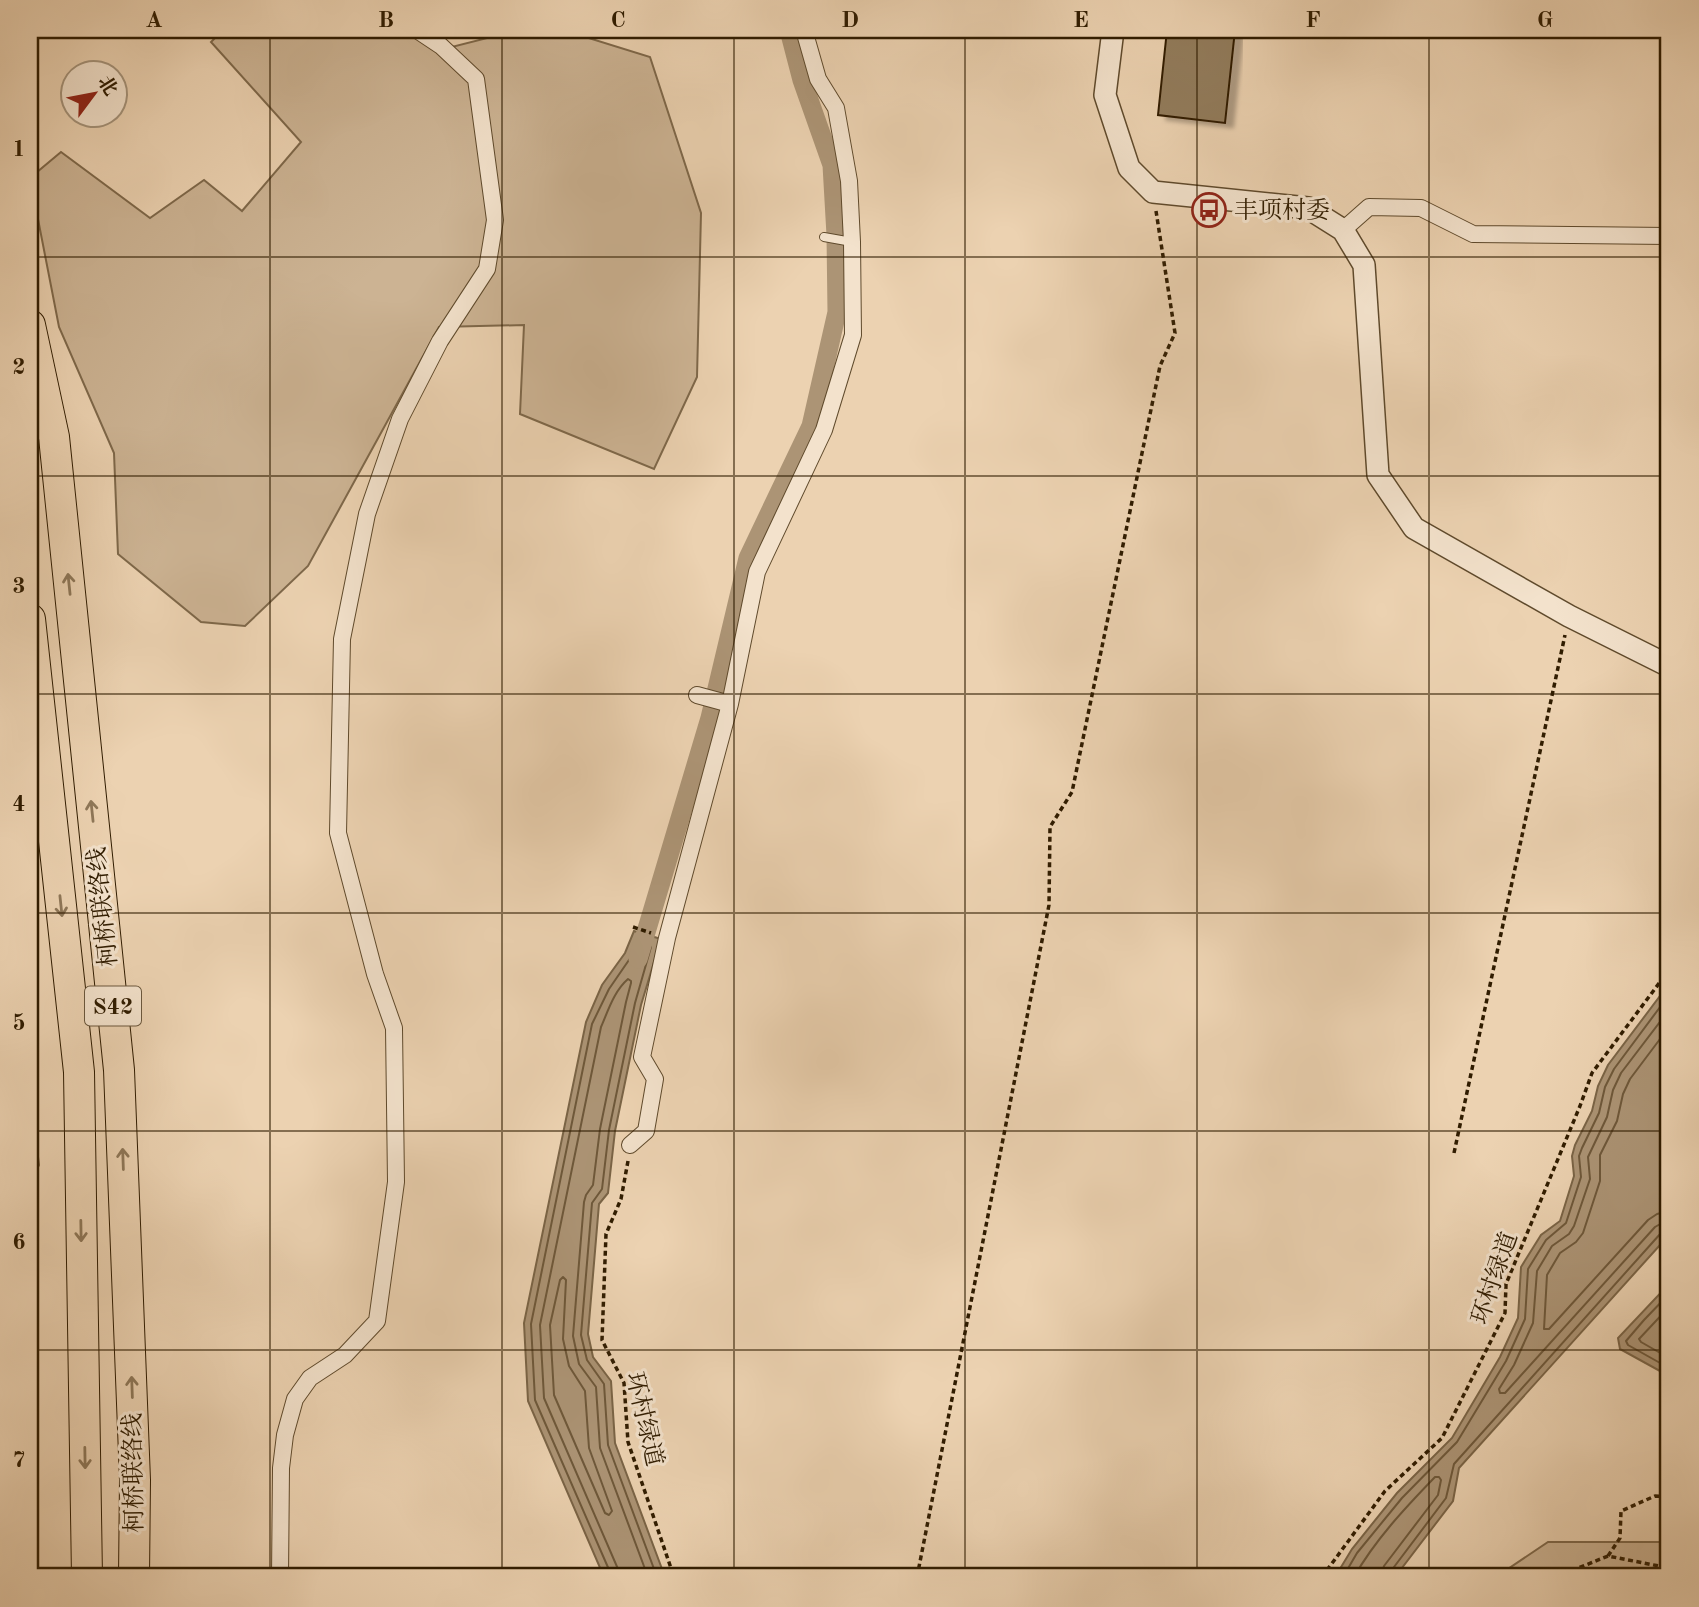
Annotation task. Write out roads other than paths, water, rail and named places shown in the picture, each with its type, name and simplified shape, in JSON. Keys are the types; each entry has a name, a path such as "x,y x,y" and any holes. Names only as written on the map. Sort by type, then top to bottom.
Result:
{"highway":[{"name":"柯桥联络线","path":"30,325 54,437 120,1070 135,1480 134,1577"},
{"name":"柯桥联络线","path":"30,619 79,1072 87,1577"},
{"path":"135,1480 146,1577"}],"street":[{"path":"280,1577 281,1468 285,1435 295,1399 310,1378 345,1355 377,1321 396,1182 394,1028 376,974 338,834 342,639 368,514 400,419 440,341 487,269 495,220 476,79 441,46 417,30"},
{"path":"630,1145 646,1131 655,1079 642,1056 667,937 727,703 757,572 824,430 853,335 849,181 836,108 818,79 804,30"},
{"path":"1114,30 1105,95 1129,168 1153,191 1308,208 1343,230 1364,265 1378,475 1413,528 1569,616 1669,666"},
{"path":"1343,230 1369,207 1421,208 1473,234 1669,236"},
{"path":"701,696 727,703"}],"lane":[{"path":"824,237 852,242"}],"water":[{"path":"634,931 661,939 641,1005 615,1131 608,1193 599,1204 588,1334 593,1357 611,1381 615,1443 665,1577 604,1577 528,1401 524,1323 586,1022 602,985 625,953"},
{"path":"1669,984 1669,1235 1459,1468 1453,1501 1395,1577 1335,1577 1352,1549 1397,1493 1452,1438 1500,1357 1518,1318 1521,1267 1541,1235 1560,1221 1574,1176 1572,1156 1575,1145 1592,1111 1598,1086 1608,1065"},
{"path":"1669,1284 1669,1376 1620,1349 1618,1338"}],"waterway":[{"path":"638,959 710,718 748,558 811,426 837,312 832,165 802,80 789,30"}],"place":[{"name":"丰项村委","path":"1209,210"}]}
